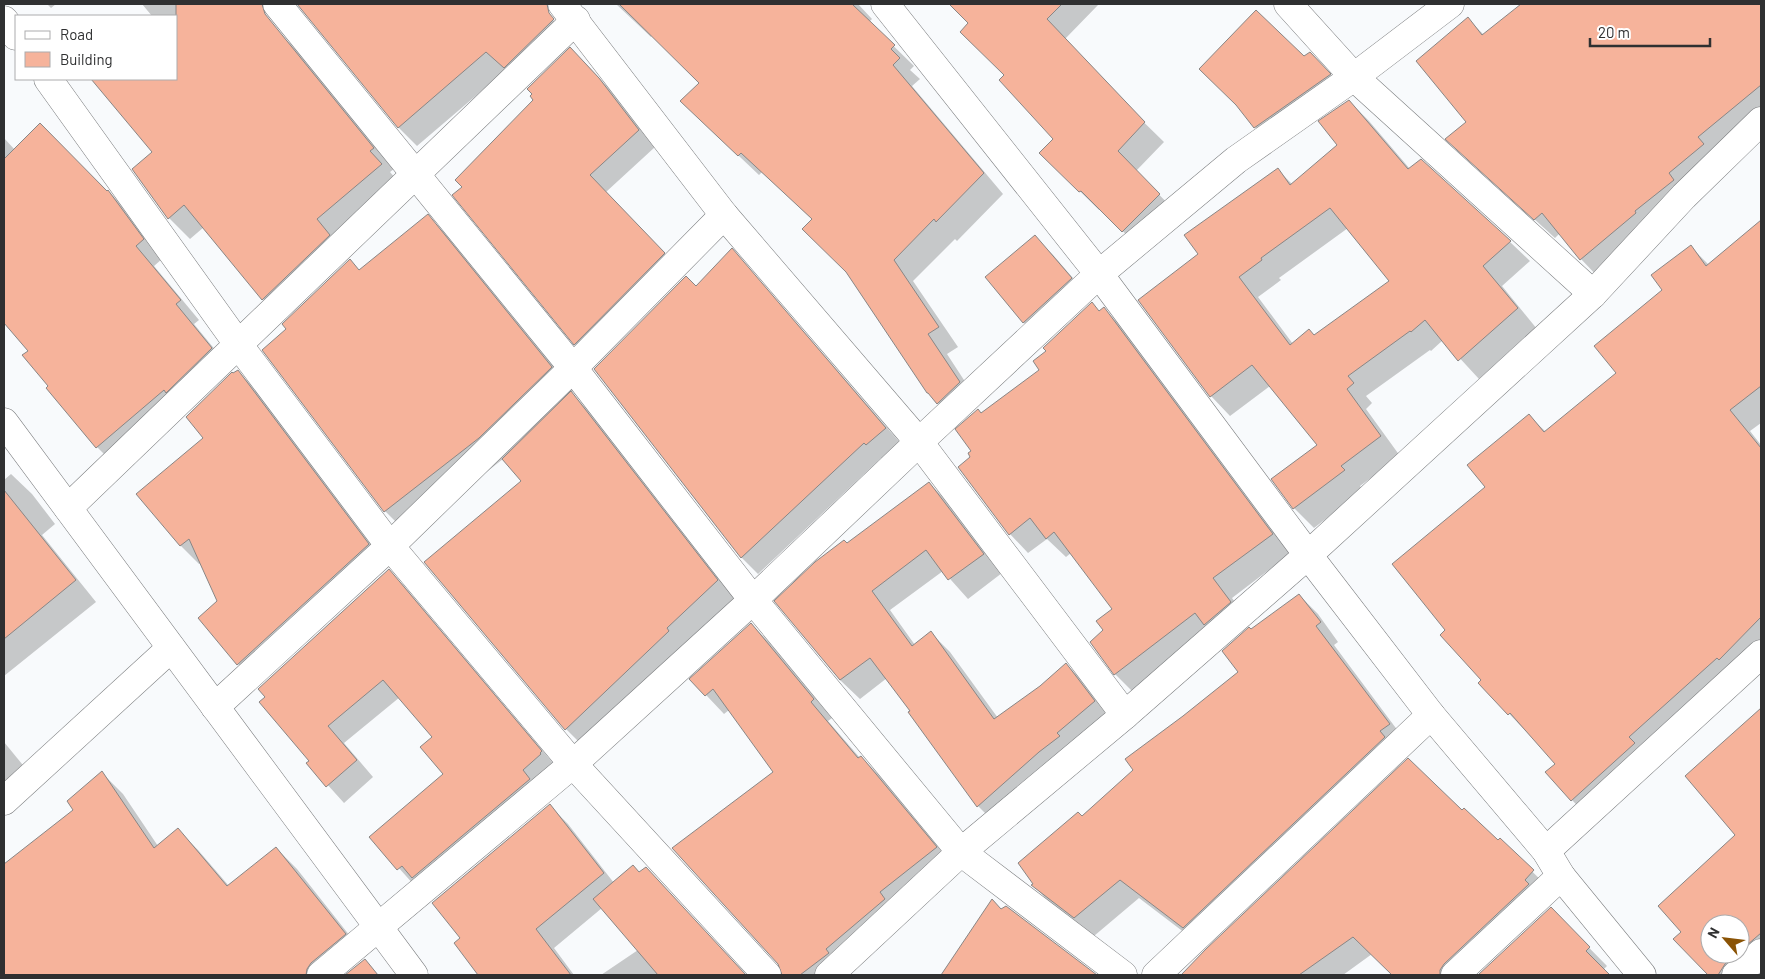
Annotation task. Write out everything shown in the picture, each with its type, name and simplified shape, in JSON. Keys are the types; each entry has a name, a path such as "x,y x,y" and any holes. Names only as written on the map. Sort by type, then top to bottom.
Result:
{"street":[{"path":"277,4 573,368 753,600 961,852 1123,975"},
{"path":"885,4 1099,274 1308,555 1431,715 1546,851 1561,876 1642,975"},
{"path":"1288,4 1354,76 1593,294"},
{"path":"321,975 573,764 753,600 1099,274 1236,160 1354,76 1450,4"},
{"path":"68,508 416,174 569,12 724,215 919,442 1125,716"},
{"path":"4,20 15,35"},
{"path":"49,80 238,344 390,546 573,764 767,975"},
{"path":"829,975 961,852 1125,716 1308,555 1593,294 1684,196 1761,121"},
{"path":"215,707 390,546 573,368 724,215"},
{"path":"4,422 414,975"},
{"path":"4,801 171,648"},
{"path":"1546,851 1761,654"},
{"path":"1156,975 1431,715"},
{"path":"1455,975 1561,876"},
{"path":"1736,975 1761,952"}],"building":[{"path":"176,4 262,4 265,14 374,148 370,151 382,164 317,219 330,235 262,300 184,205 168,219 132,169 152,152 92,80 178,80 178,15 176,15"},
{"path":"297,4 547,4 549,13 554,19 504,68 486,52 398,128"},
{"path":"619,4 852,4 895,45 891,49 900,58 893,65 984,173 936,222 934,219 894,260 939,327 928,334 960,382 937,404 927,393 846,272 802,229 812,219 741,153 738,156 680,101 699,83"},
{"path":"949,4 1062,4 1047,19 1145,122 1118,151 1160,194 1122,232 1039,153 1053,139 999,80 1004,75 960,32 968,23"},
{"path":"1521,4 1761,4 1761,85 1698,137 1704,144 1669,173 1674,180 1635,211 1636,213 1580,260 1542,213 1534,220 1445,139 1466,122 1416,61 1468,17 1482,35"},
{"path":"1256,10 1304,56 1310,52 1331,74 1254,128 1236,105 1199,69"},
{"path":"570,47 599,78 639,130 590,175 665,253 574,345 452,195 462,187 455,180 533,100 530,96 532,94 527,89"},
{"path":"1349,100 1408,169 1421,159 1511,241 1483,266 1518,308 1458,361 1425,320 1348,376 1354,383 1347,389 1381,436 1341,466 1345,470 1293,509 1271,479 1317,445 1252,365 1210,397 1138,300 1198,254 1184,235 1278,168 1290,185 1337,145 1318,121","holes":["1330,208 1389,281 1314,335 1309,329 1290,345 1239,277 1262,260 1261,258"]},
{"path":"40,123 108,190 144,239 136,246 181,300 176,304 212,348 166,393 164,390 96,448 46,388 48,386 22,355 28,351 4,323 4,159"},
{"path":"428,214 552,367 479,438 384,512 262,350 286,329 282,324 350,259 359,270"},
{"path":"1761,220 1761,386 1730,410 1761,448 1761,617 1719,660 1717,658 1629,737 1635,743 1571,801 1545,772 1555,764 1510,713 1508,715 1478,683 1481,680 1440,635 1445,630 1392,564 1485,487 1467,465 1529,414 1544,432 1616,373 1594,346 1662,290 1651,275 1691,245 1706,266"},
{"path":"1035,235 1072,278 1023,323 985,277"},
{"path":"732,248 886,428 866,445 864,443 741,558 594,369 686,276 696,286"},
{"path":"1092,302 1099,311 1104,307 1273,534 1213,578 1231,602 1204,625 1195,613 1114,675 1090,642 1103,630 1096,621 1112,609 1054,532 1046,539 1030,518 1009,535 958,467 970,457 968,453 971,451 955,429 978,409 981,413 1039,370 1033,361 1046,351 1043,348"},
{"path":"238,370 369,544 237,665 198,618 217,601 189,539 180,546 136,494 203,438 186,417 232,372"},
{"path":"571,391 718,580 667,628 669,631 565,730 424,562 521,481 502,459"},
{"path":"929,482 984,554 948,580 926,550 872,591 912,646 931,631 994,719 1040,686 1066,663 1095,701 1057,733 1060,736 977,807 908,712 910,711 870,658 840,680 774,601 815,562 844,540 847,543"},
{"path":"4,490 76,580 4,639"},
{"path":"389,569 542,751 523,770 530,779 412,878 402,866 397,870 369,837 443,774 420,747 432,737 383,680 328,726 357,760 326,787 306,763 309,761 259,702 265,697 258,689"},
{"path":"1299,594 1321,622 1316,626 1390,724 1380,731 1385,737 1183,928 1120,880 1074,918 1031,885 1033,884 1018,863 1078,812 1082,816 1133,770 1125,759 1238,672 1222,651 1249,627 1251,629"},
{"path":"751,623 814,699 811,702 858,758 861,756 937,847 880,892 885,899 826,949 829,953 800,975 782,975 778,964 672,848 773,772 713,689 705,696 689,679"},
{"path":"1761,708 1761,933 1750,942 1750,914 1700,914 1700,964 1725,964 1718,975 1708,975 1673,939 1681,932 1658,906 1735,835 1685,776"},
{"path":"1408,758 1462,810 1464,808 1498,840 1500,838 1534,870 1525,880 1529,884 1444,964 1440,970 1440,975 1392,975 1353,937 1299,975 1181,975 1206,949"},
{"path":"102,771 154,848 178,828 227,886 276,847 346,934 311,963 306,975 4,975 4,864 73,810 67,801"},
{"path":"550,804 604,873 536,929 571,975 478,975 454,943 460,938 432,903"},
{"path":"633,865 639,872 646,867 746,975 658,975 593,899"},
{"path":"992,899 1001,909 1006,906 1097,975 941,975"},
{"path":"1551,907 1590,947 1586,951 1610,975 1478,975"},
{"path":"365,959 378,975 345,975"}]}
